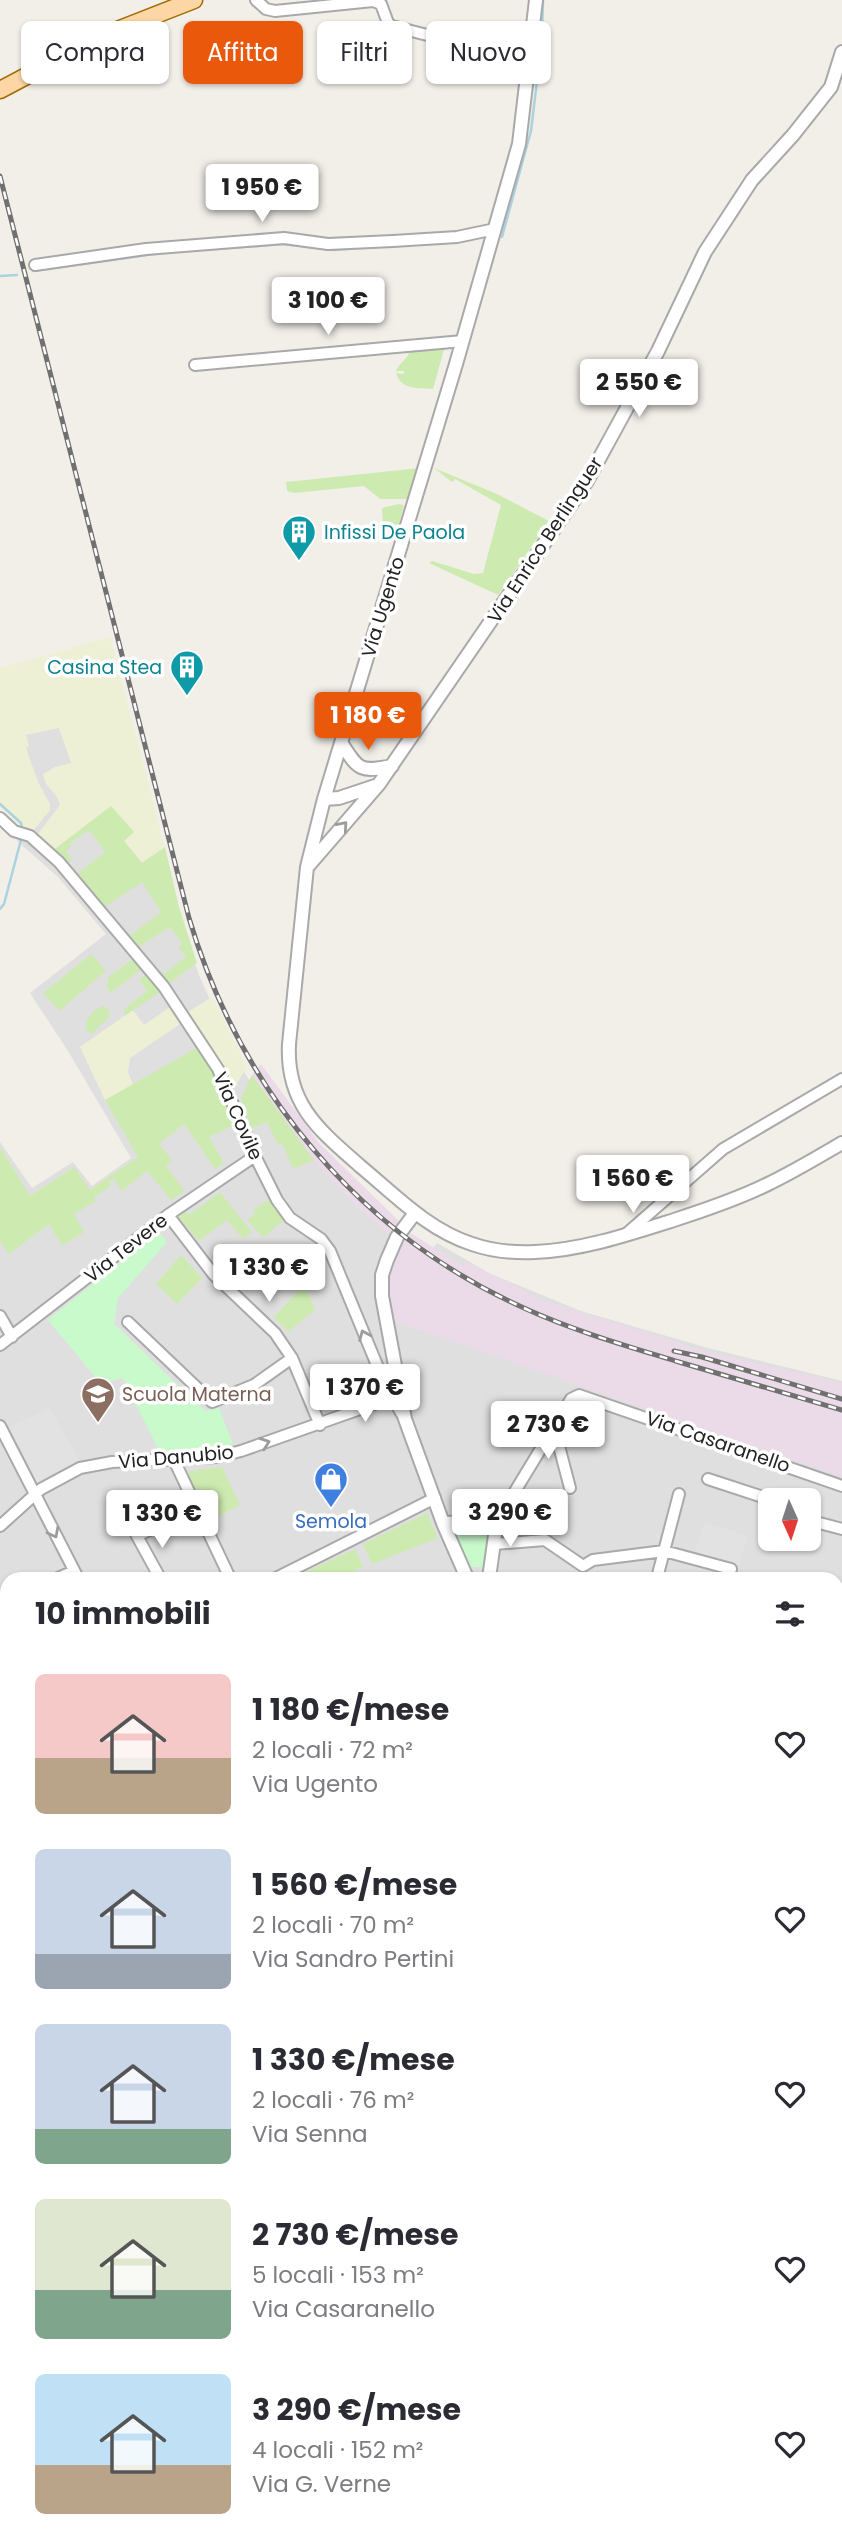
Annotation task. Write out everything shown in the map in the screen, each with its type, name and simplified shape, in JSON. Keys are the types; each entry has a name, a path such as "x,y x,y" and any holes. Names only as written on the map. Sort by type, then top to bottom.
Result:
{"main road":[{"path":"1,90 102,36 194,0"}],"street":[{"path":"256,0 266,9 275,11 373,1 381,4 388,23 392,26 426,35"},
{"name":"Via Ugento","path":"534,21 536,0"},
{"name":"Via Enrico Berlinguer","path":"307,867 379,784 587,481 657,351 705,252 752,180 793,135 831,87 842,52"},
{"name":"Via Ugento","path":"526,84 519,144 463,341 324,799 307,867 288,1057 293,1084 302,1107 317,1128 415,1213 460,1239 503,1251 548,1251 625,1235 705,1210 766,1185 842,1143"},
{"path":"35,265 146,249 284,238 328,244 393,242 457,237 495,229"},
{"path":"195,365 463,341"},
{"path":"342,744 354,763 369,771 392,766"},
{"path":"324,799 339,798 379,784"},
{"name":"Via Covile","path":"0,818 14,831 30,836 59,862 164,987 218,1069 254,1156 277,1200 290,1218 321,1239 330,1251 396,1396 443,1523 464,1572"},
{"path":"625,1235 723,1149 842,1079"},
{"name":"Via Tevere","path":"0,1345 168,1215 254,1156"},
{"path":"396,1396 381,1283 391,1249 415,1213"},
{"path":"168,1215 214,1275 275,1333 292,1357 320,1424"},
{"path":"0,1316 12,1337"},
{"path":"128,1322 212,1402 254,1385 292,1357"},
{"name":"Via Casaranello","path":"497,1521 574,1396 584,1395 842,1486"},
{"name":"Via Danubio","path":"0,1526 35,1495 70,1471 92,1464 217,1457 396,1396"},
{"path":"554,1427 570,1488"},
{"path":"0,1429 74,1572"},
{"path":"174,1460 227,1572"},
{"path":"709,1479 758,1495"},
{"path":"659,1572 679,1494"},
{"path":"288,1572 435,1498"},
{"path":"443,1523 497,1521 490,1572"},
{"path":"821,1523 842,1529"},
{"path":"137,1536 157,1572"},
{"path":"494,1544 545,1540 583,1566"},
{"path":"582,1572 583,1566 593,1560 664,1551 723,1572"}],"shaded area":[{"path":"118,690 177,911 199,975 240,1066 265,1104 353,1198 395,1235 426,1257 437,1243 491,1274 581,1311 708,1348 842,1381 842,1572 0,1572 0,1142 32,1188 73,1162 92,1186 131,1158 68,1051 30,993 106,934 57,876 17,841 47,807 8,739"},
{"path":"261,1064 319,1143 400,1222 390,1235 353,1203 314,1160 277,1112 252,1075"},
{"path":"409,1232 464,1267 467,1262 542,1300 708,1352 842,1383 842,1477 394,1321 388,1295 388,1268"},
{"path":"50,1408 79,1460 37,1482 8,1427"},
{"path":"704,1522 748,1536 739,1566 695,1553"}],"green space":[{"path":"445,346 433,389 411,387 398,379 396,373 404,374 404,371 396,371 410,348"},
{"path":"420,468 411,499 380,499 364,486 294,493 287,491 286,482"},
{"path":"434,468 497,494 549,521 498,595 429,563 432,561 474,574 483,573 501,505 455,479 452,482"},
{"path":"404,505 399,524 383,526 382,508"},
{"path":"110,637 165,847 142,863 124,841 133,832 111,806 55,849 38,834 60,805 46,784 43,774 55,767 71,763 59,728 26,735 29,757 50,804 50,810 33,831 29,832 0,807 0,668"},
{"path":"111,806 134,832 124,841 142,863 165,847 179,907 197,963 167,985 162,975 186,957 178,947 182,944 170,927 137,948 109,916 110,914 131,935 161,912 142,882 103,908 76,875 105,852 89,830 70,843 71,846 66,851 72,860 67,864 55,849"},
{"path":"91,954 106,971 59,1011 43,993"},
{"path":"133,959 142,969 110,993 108,977"},
{"path":"146,974 160,992 126,1015 123,1010 147,991 139,980"},
{"path":"212,997 247,1066 234,1089 215,1052 188,1012"},
{"path":"103,1006 108,1008 110,1016 92,1034 86,1030 88,1018"},
{"path":"170,1007 180,1024 130,1058 128,1072 133,1085 105,1100 80,1047 133,1010 144,1025"},
{"path":"200,1046 222,1086 235,1125 209,1137 224,1163 215,1169 184,1124 159,1144 172,1160 166,1166 185,1191 171,1200 147,1171 122,1191 114,1179 109,1181 111,1186 94,1197 96,1201 74,1214 84,1232 62,1246 49,1224 9,1254 0,1241 0,1147 30,1196 74,1167 90,1190 138,1157 105,1100"},
{"path":"252,1075 314,1160 293,1169 282,1143 278,1145 267,1122 251,1129 241,1098"},
{"path":"220,1192 252,1232 243,1239 227,1220 199,1241 178,1216 185,1210 189,1215"},
{"path":"268,1200 285,1219 263,1238 247,1220 255,1214 253,1210"},
{"path":"158,1231 167,1242 118,1298 114,1324 205,1411 219,1408 233,1444 196,1451 160,1453 123,1378 101,1384 48,1320"},
{"path":"181,1255 202,1278 177,1304 156,1284"},
{"path":"305,1284 315,1310 288,1332 274,1317"},
{"path":"222,1467 240,1505 210,1521 189,1477 189,1471"},
{"path":"427,1513 438,1538 372,1564 363,1544"},
{"path":"483,1527 488,1534 484,1567 469,1567 454,1528"},
{"path":"355,1549 363,1567 352,1572 306,1572"}],"waterway":[{"path":"502,237 531,131 542,39 543,0"},
{"path":"203,250 283,244 333,250 419,244"},
{"path":"33,271 168,252"},
{"path":"0,276 17,275"},
{"path":"0,804 21,823 22,829"},
{"path":"0,909 4,904 22,836"}],"railway":[{"path":"0,176 189,918 211,981 240,1041 274,1097 314,1150 359,1197 409,1240 464,1277 524,1308 581,1331 842,1410"},
{"path":"674,1351 842,1399"}],"place":[{"name":"Infissi De Paola","path":"299,562"},
{"name":"Casina Stea","path":"187,697"},
{"name":"Scuola Materna","path":"98,1424"},
{"name":"Semola","path":"331,1509"}]}
